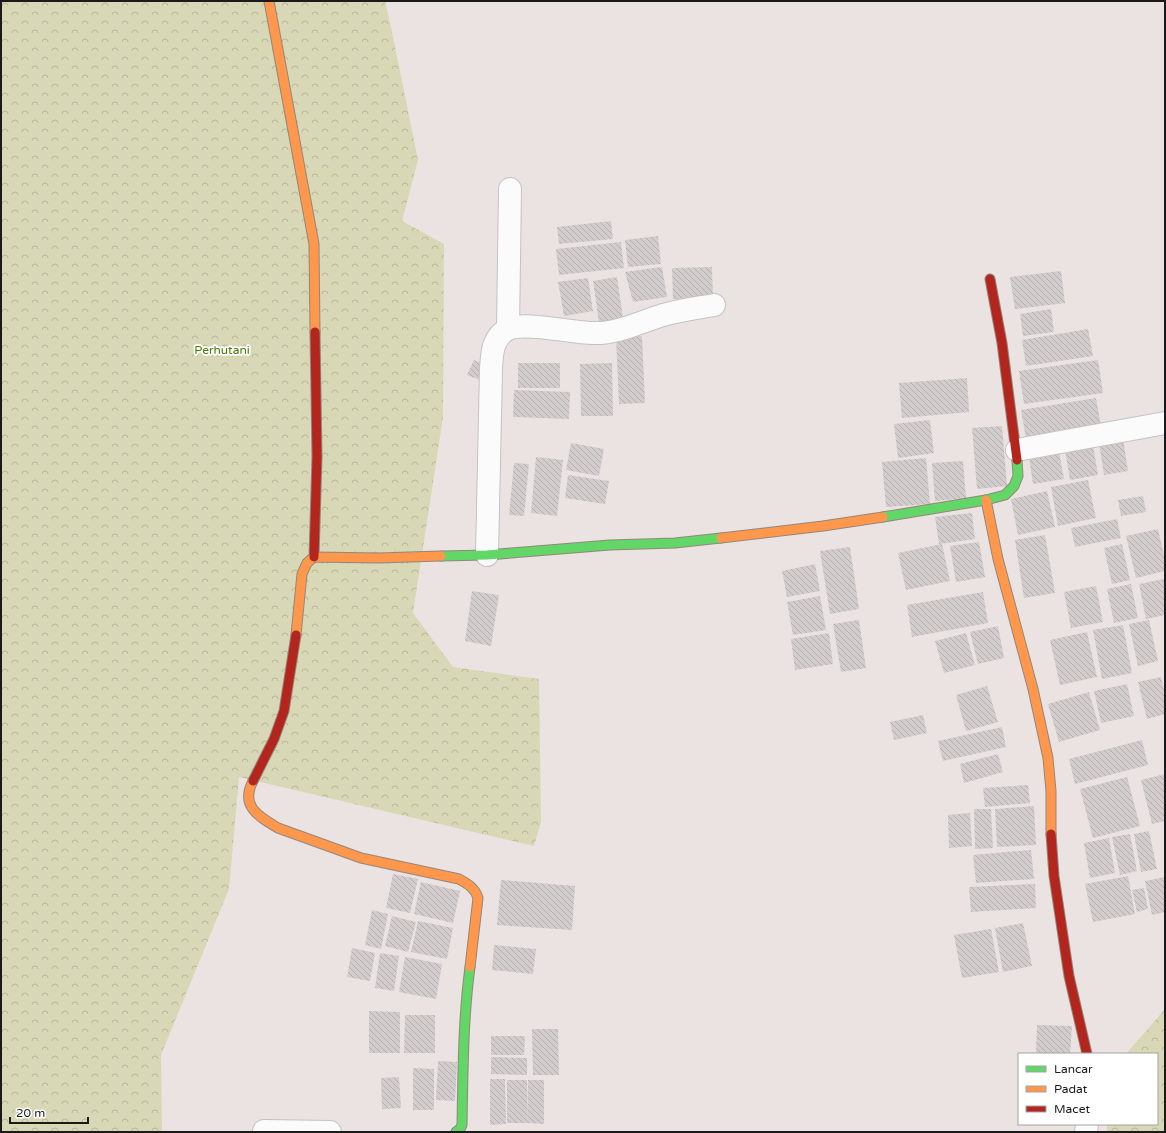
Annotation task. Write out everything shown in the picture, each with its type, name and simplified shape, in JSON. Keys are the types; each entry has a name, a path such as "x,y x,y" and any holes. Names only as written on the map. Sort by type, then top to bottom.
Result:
{"street":[{"path":"268,1 314,244 317,457 314,557"},
{"path":"508,329 510,189"},
{"path":"456,1132 462,1125 462,1057 467,990 478,898 476,890 471,885 459,879 361,858 278,828 266,822 255,812 248,801 248,790 274,740 284,711 298,622 302,574 307,563 314,557 378,558 487,555 610,545 675,543 830,525 986,500 1005,495 1014,486 1018,476 1017,450 1002,343 990,280"},
{"path":"487,555 492,349 498,337 508,329 525,325 594,333 607,332 632,326 681,310 714,305"},
{"path":"1017,450 1165,423"},
{"path":"986,500 998,559 1033,689 1048,758 1051,791 1051,844 1054,876 1069,976 1087,1053"},
{"path":"264,1131 330,1132"}],"green space":[{"name":"Perhutani","path":"1,1 385,1 418,160 402,221 444,244 443,417 413,613 453,667 539,679 541,822 534,846 239,777 229,889 161,1055 162,1132 1,1132"},
{"path":"1165,1009 1165,1132 1107,1132 1107,1125 1158,1125 1158,1053 1127,1053"}],"building":[{"path":"611,221 613,239 559,244 557,227"},
{"path":"658,236 661,264 628,267 625,240"},
{"path":"621,242 624,268 559,275 556,249"},
{"path":"662,267 667,297 633,302 625,272"},
{"path":"712,267 713,299 673,299 672,268"},
{"path":"1061,271 1065,303 1015,309 1010,277"},
{"path":"617,277 623,318 599,322 593,281"},
{"path":"588,278 593,311 564,316 558,282"},
{"path":"1051,309 1054,332 1023,336 1020,314"},
{"path":"1088,329 1093,356 1026,366 1022,340"},
{"path":"642,336 645,403 619,404 616,337"},
{"path":"474,360 488,366 482,381 467,375"},
{"path":"1098,360 1103,393 1024,404 1019,371"},
{"path":"518,363 560,363 560,388 518,388"},
{"path":"612,363 613,416 581,416 580,364"},
{"path":"967,378 969,412 902,418 899,383"},
{"path":"514,390 570,392 569,419 513,417"},
{"path":"1096,398 1102,432 1027,444 1021,410"},
{"path":"930,420 934,453 898,458 894,424"},
{"path":"1002,426 1007,486 977,489 972,428"},
{"path":"1122,433 1128,471 1104,475 1098,437"},
{"path":"1092,439 1098,475 1070,480 1064,444"},
{"path":"571,443 604,449 599,476 566,470"},
{"path":"1058,446 1064,479 1033,484 1028,451"},
{"path":"536,457 563,460 557,516 531,513"},
{"path":"926,458 930,504 886,507 882,462"},
{"path":"963,461 966,498 935,501 932,463"},
{"path":"514,463 529,464 524,516 509,515"},
{"path":"568,475 609,481 605,504 565,498"},
{"path":"1088,480 1096,518 1058,526 1051,487"},
{"path":"1047,491 1055,527 1018,535 1011,499"},
{"path":"1143,496 1146,512 1121,516 1118,500"},
{"path":"972,513 975,539 939,544 935,517"},
{"path":"1117,519 1121,538 1075,547 1071,528"},
{"path":"1158,529 1165,559 1165,571 1136,578 1126,536"},
{"path":"1045,535 1055,593 1024,598 1015,540"},
{"path":"979,542 985,577 956,582 950,546"},
{"path":"942,544 950,581 906,590 898,553"},
{"path":"1122,544 1130,580 1112,584 1104,548"},
{"path":"850,547 859,609 830,614 820,551"},
{"path":"815,564 820,591 787,597 782,571"},
{"path":"1164,579 1165,615 1146,619 1139,584"},
{"path":"1131,584 1138,618 1114,623 1107,589"},
{"path":"1096,586 1103,622 1071,628 1064,592"},
{"path":"472,591 499,595 491,646 465,641"},
{"path":"983,592 988,623 912,637 907,605"},
{"path":"820,596 826,630 793,635 787,602"},
{"path":"859,620 866,668 841,672 833,624"},
{"path":"1149,620 1158,661 1138,666 1129,624"},
{"path":"1123,625 1132,673 1102,679 1093,630"},
{"path":"998,626 1004,658 978,664 970,632"},
{"path":"1087,632 1097,677 1060,685 1050,640"},
{"path":"829,633 833,664 795,670 791,639"},
{"path":"966,633 975,665 944,673 935,641"},
{"path":"1161,677 1165,694 1165,714 1147,719 1138,682"},
{"path":"1127,684 1134,716 1101,723 1094,691"},
{"path":"987,686 998,722 966,731 956,695"},
{"path":"1089,692 1100,730 1059,742 1048,704"},
{"path":"923,715 927,733 894,740 890,722"},
{"path":"1002,727 1006,747 943,761 938,741"},
{"path":"1142,740 1148,765 1075,784 1069,759"},
{"path":"998,754 1003,772 964,783 960,764"},
{"path":"1165,774 1165,821 1152,824 1141,780"},
{"path":"1127,777 1140,826 1093,838 1080,789"},
{"path":"1028,785 1030,803 985,807 983,788"},
{"path":"1034,806 1036,845 997,847 995,809"},
{"path":"974,809 991,809 993,848 975,849"},
{"path":"970,813 972,846 949,848 948,815"},
{"path":"1149,831 1157,869 1141,872 1134,834"},
{"path":"1130,834 1137,871 1120,875 1112,837"},
{"path":"1109,838 1115,873 1090,878 1084,843"},
{"path":"1031,850 1034,879 976,883 973,855"},
{"path":"393,874 418,879 410,913 386,908"},
{"path":"1128,876 1135,914 1093,922 1085,884"},
{"path":"1165,877 1165,912 1152,915 1145,881"},
{"path":"501,880 575,886 572,930 497,925"},
{"path":"421,882 460,891 453,923 414,914"},
{"path":"1035,884 1036,908 971,912 969,887"},
{"path":"1144,888 1148,909 1137,912 1132,890"},
{"path":"372,910 388,914 381,949 365,945"},
{"path":"392,916 416,922 408,952 385,946"},
{"path":"418,921 453,928 447,959 411,952"},
{"path":"1023,923 1032,966 1003,972 995,928"},
{"path":"991,929 999,972 962,978 954,935"},
{"path":"494,945 536,949 533,974 492,970"},
{"path":"352,948 375,953 370,981 347,977"},
{"path":"380,953 399,956 394,991 375,988"},
{"path":"405,957 442,964 436,999 399,992"},
{"path":"369,1011 400,1012 400,1053 369,1053"},
{"path":"405,1015 435,1015 435,1053 404,1053"},
{"path":"1037,1025 1072,1026 1070,1053 1036,1053"},
{"path":"532,1029 558,1029 559,1075 533,1075"},
{"path":"491,1036 525,1036 524,1055 491,1055"},
{"path":"491,1057 527,1058 527,1075 491,1074"},
{"path":"438,1061 457,1062 455,1101 436,1100"},
{"path":"413,1068 434,1069 434,1110 413,1110"},
{"path":"399,1077 401,1108 382,1109 381,1078"},
{"path":"490,1079 505,1079 506,1124 490,1125"},
{"path":"507,1080 527,1080 528,1123 507,1123"},
{"path":"528,1080 544,1080 544,1124 528,1123"}],"traffic: fast":[{"path":"883,517 986,500 1005,495 1014,486 1018,476 1017,460"},
{"path":"441,556 487,555 610,545 675,543 721,538"},
{"path":"456,1132 462,1125 465,1026 470,967"}],"traffic: slow":[{"path":"269,1 314,244 315,332"},
{"path":"986,500 998,559 1033,689 1048,758 1051,791 1051,834"},
{"path":"721,538 823,526 883,517"},
{"path":"296,635 302,574 307,563 314,557 378,558 441,556"},
{"path":"253,781 249,797 250,804 258,814 278,828 361,858 459,879 471,887 478,898 470,967"}],"traffic: jam":[{"path":"990,279 1002,343 1017,460"},
{"path":"314,557 317,457 315,332"},
{"path":"253,781 274,739 284,711 296,635"},
{"path":"1051,834 1054,876 1069,976 1087,1053"}]}
